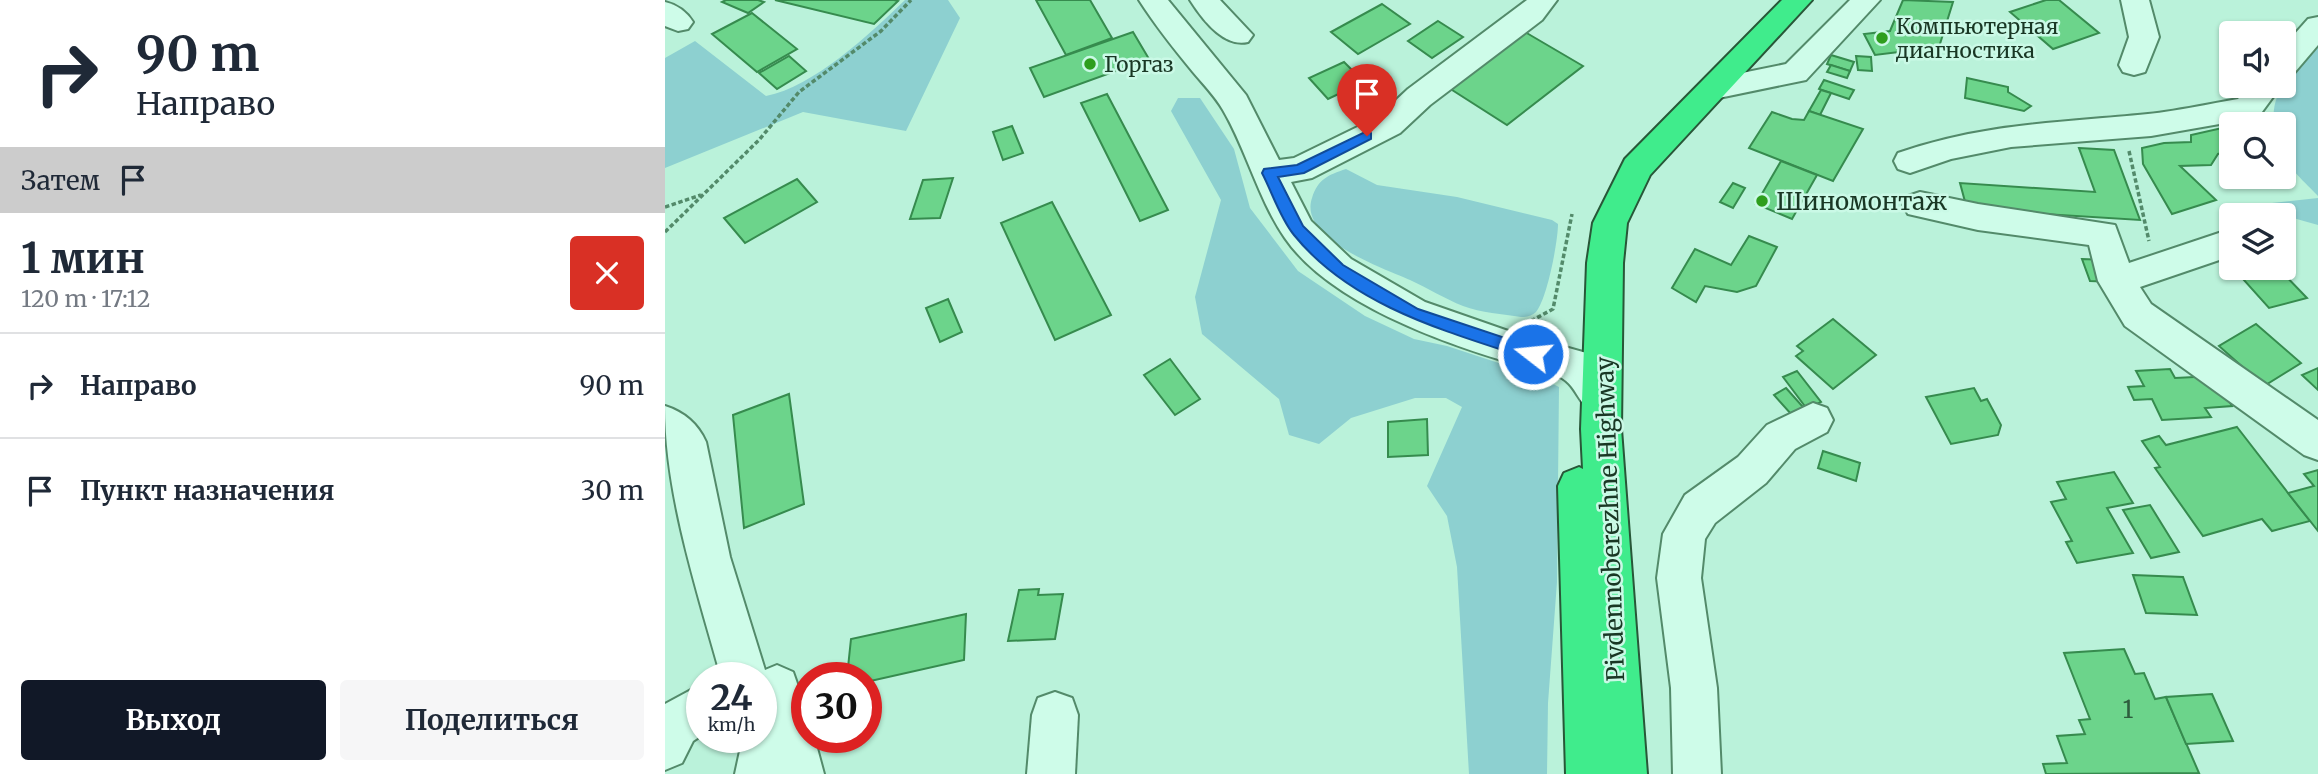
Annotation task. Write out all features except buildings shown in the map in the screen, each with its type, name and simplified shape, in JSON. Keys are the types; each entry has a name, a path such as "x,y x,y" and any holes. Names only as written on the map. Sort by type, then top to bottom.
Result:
{"highway":[{"name":"Pivdennoberezhne Highway","path":"1590,774 1589,375 1583,266 1589,218 1619,163 1721,58 1769,0"},
{"name":"Pivdennoberezhne Highway","path":"1623,774 1601,429 1589,375 1610,223 1637,168 1798,0"}],"street":[{"path":"1153,0 1235,103 1298,230 1338,269 1412,313 1589,375"},
{"path":"1203,0 1238,35"},
{"path":"1269,173 1300,169 1389,125 1419,97 1532,13 1543,0"},
{"path":"1714,88 1795,73 1866,0"},
{"path":"2134,0 2144,37 2134,65"},
{"path":"2296,51 2318,26"},
{"path":"1910,161 1947,148 2011,136 2151,125 2248,108 2256,98"},
{"path":"1920,205 1978,217 2103,234 2113,270 2138,315 2318,442"},
{"path":"2113,270 2219,245"},
{"path":"1697,774 1694,688 1679,578 1684,534 1700,509 1752,470 1781,437 1813,420"},
{"path":"665,423 686,442 709,557 752,662"},
{"path":"1051,774 1055,715"},
{"path":"665,746 676,724 686,717"},
{"path":"777,722 800,774"},
{"path":"759,753 759,774"}],"path":[{"path":"665,232 759,140 799,92 881,31 911,0"},
{"path":"2113,270 2151,249 2124,127"},
{"path":"665,207 704,193"},
{"path":"1532,321 1553,309 1572,214"}],"shaded area":[{"path":"905,0 948,0 960,18 906,131 803,112 665,168 665,58 695,41 766,96 784,91 821,71 858,43"},
{"path":"2318,48 2318,196 2296,173 2296,112 2274,112 2277,98 2296,98 2296,70"},
{"path":"1178,98 1200,98 1234,149 1250,208 1298,271 1365,316 1414,339 1447,346 1535,375 1559,387 1557,582 1548,703 1547,774 1469,774 1457,567 1447,516 1427,486 1462,407 1446,398 1415,398 1351,418 1319,444 1289,435 1279,399 1202,334 1195,297 1221,200 1171,111"},
{"path":"1346,169 1377,185 1457,197 1552,220 1558,224 1551,270 1536,312 1521,317 1463,306 1363,260 1330,239 1311,213 1312,198 1317,186 1325,179"},
{"path":"2318,198 2318,225 2296,219 2296,203 2272,203"}],"place":[{"name":"Компьютерная диагностика","path":"1882,38"},
{"name":"Горгаз","path":"1090,64"},
{"name":"Шиномонтаж","path":"1762,201"}],"route":[{"path":"1367,136 1300,169 1269,173 1298,230 1338,269 1412,313 1533,354"}]}
